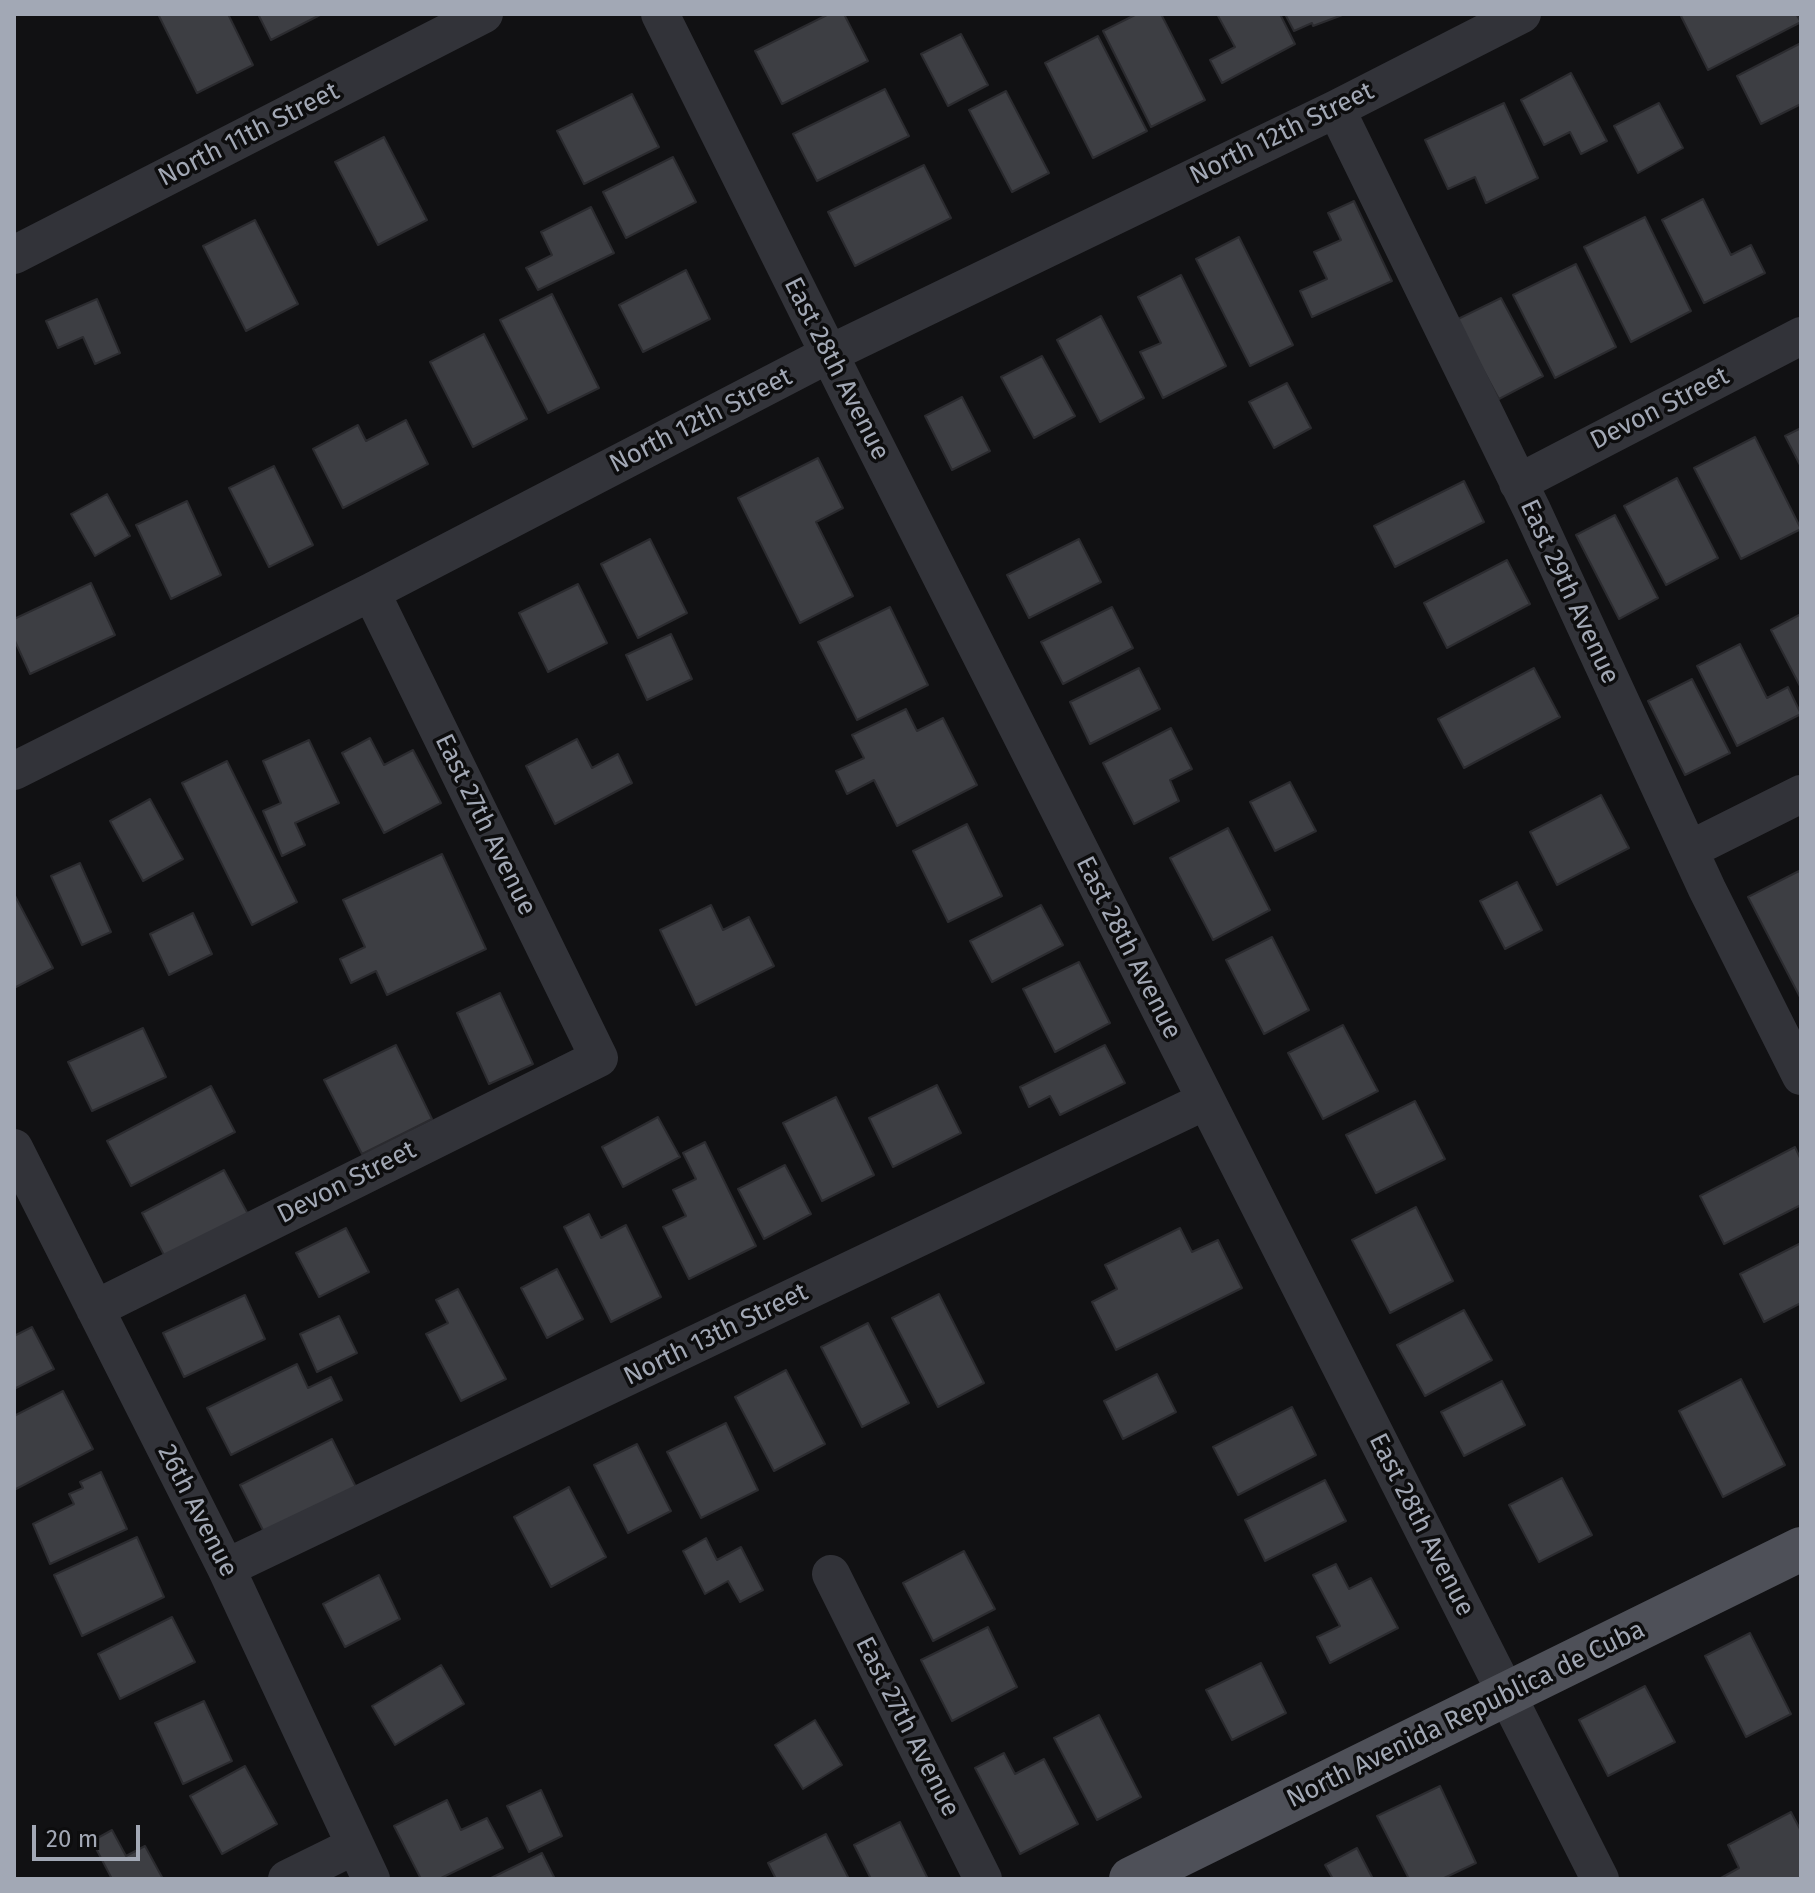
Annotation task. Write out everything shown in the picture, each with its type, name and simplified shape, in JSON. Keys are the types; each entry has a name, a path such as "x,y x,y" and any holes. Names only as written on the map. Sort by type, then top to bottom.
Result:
{"main road":[{"name":"North Avenida Republica de Cuba","path":"1131,1879 1801,1549"}],"street":[{"name":"North 11th Street","path":"14,255 484,14"},
{"name":"East 28th Avenue","path":"660,14 1205,1101 1600,1879"},
{"name":"North 12th Street","path":"14,771 371,592 829,354 1336,109 1522,14"},
{"name":"East 29th Avenue","path":"1336,109 1518,483 1689,850 1801,1076"},
{"name":"Devon Street","path":"1518,483 1801,336"},
{"name":"East 27th Avenue","path":"371,592 599,1058"},
{"path":"1689,850 1801,794"},
{"name":"Devon Street","path":"95,1309 599,1058"},
{"name":"North 13th Street","path":"226,1568 1205,1101"},
{"name":"26th Avenue","path":"14,1148 226,1568 362,1862"},
{"name":"East 27th Avenue","path":"831,1574 983,1879"},
{"path":"287,1879 362,1862"}],"building":[{"path":"158,14 228,14 253,65 197,93"},
{"path":"258,14 322,14 271,40"},
{"path":"829,14 844,14 868,61 782,104 755,51"},
{"path":"1137,14 1161,14 1205,100 1151,127 1103,31"},
{"path":"1217,14 1280,14 1295,44 1222,83 1210,60 1235,47"},
{"path":"1285,14 1345,14 1294,31"},
{"path":"1680,14 1796,14 1801,22 1708,70"},
{"path":"961,34 988,85 948,106 921,54"},
{"path":"1098,36 1147,131 1093,158 1045,63"},
{"path":"1801,43 1801,104 1761,124 1737,76"},
{"path":"1571,73 1607,141 1581,154 1570,132 1544,145 1521,100"},
{"path":"885,89 909,136 817,181 793,134"},
{"path":"1006,91 1049,173 1012,192 969,110"},
{"path":"632,94 659,147 584,184 557,131"},
{"path":"1504,103 1538,178 1486,203 1475,177 1448,189 1425,140"},
{"path":"1659,103 1683,148 1638,173 1614,126"},
{"path":"384,137 427,220 378,245 335,162"},
{"path":"673,157 696,202 626,238 603,192"},
{"path":"924,165 951,218 855,266 828,212"},
{"path":"1703,199 1731,255 1751,245 1765,273 1704,303 1662,220"},
{"path":"1354,201 1392,281 1312,317 1300,291 1327,279 1314,252 1341,240 1328,213"},
{"path":"591,207 614,253 538,290 526,268 552,255 541,232"},
{"path":"1645,217 1691,311 1631,342 1584,247"},
{"path":"255,220 298,304 246,331 203,246"},
{"path":"1239,237 1293,345 1250,366 1196,259"},
{"path":"1576,264 1616,347 1555,378 1513,295"},
{"path":"686,270 710,319 643,352 619,305"},
{"path":"1181,275 1226,366 1163,398 1140,352 1161,343 1138,297"},
{"path":"552,294 599,388 548,413 500,320"},
{"path":"1501,298 1543,376 1499,399 1456,320"},
{"path":"97,299 120,353 95,364 83,337 58,348 46,321"},
{"path":"1101,316 1144,398 1100,422 1057,340"},
{"path":"484,334 527,419 473,447 430,362"},
{"path":"1042,356 1075,416 1034,438 1001,377"},
{"path":"1287,383 1311,428 1274,448 1249,402"},
{"path":"962,397 990,451 952,470 925,416"},
{"path":"406,420 428,464 343,508 313,449 358,425 366,441"},
{"path":"1801,428 1801,467 1785,436"},
{"path":"1755,437 1801,529 1741,559 1694,468"},
{"path":"818,458 843,508 816,522 853,596 800,623 738,498"},
{"path":"274,466 313,545 269,567 229,488"},
{"path":"1677,478 1718,558 1666,585 1624,506"},
{"path":"1464,481 1484,522 1395,567 1374,526"},
{"path":"107,494 130,536 95,556 71,514"},
{"path":"187,501 221,575 171,599 136,525"},
{"path":"1615,515 1658,598 1619,619 1576,535"},
{"path":"650,539 687,613 638,638 601,564"},
{"path":"1079,539 1101,582 1029,618 1007,575"},
{"path":"1507,560 1530,604 1447,648 1424,603"},
{"path":"91,583 115,635 30,674 14,639 14,619"},
{"path":"578,584 607,643 548,672 519,613"},
{"path":"890,607 928,685 857,720 818,642"},
{"path":"1112,607 1133,648 1063,684 1041,642"},
{"path":"1801,614 1801,688 1771,630"},
{"path":"671,634 692,679 647,700 626,655"},
{"path":"1740,644 1767,698 1788,687 1801,714 1737,746 1697,666"},
{"path":"1139,668 1160,709 1090,744 1070,702"},
{"path":"1534,668 1560,717 1464,768 1438,719"},
{"path":"1692,679 1730,753 1685,775 1648,701"},
{"path":"906,709 917,731 943,718 977,785 897,826 874,780 847,794 836,771 864,758 852,735"},
{"path":"1171,728 1192,769 1170,780 1179,801 1134,824 1103,763"},
{"path":"370,738 384,765 413,750 441,803 384,833 342,753"},
{"path":"577,739 592,768 618,754 632,783 555,824 526,766"},
{"path":"309,740 339,803 295,823 305,845 282,856 263,811 281,803 263,761"},
{"path":"227,761 297,902 252,925 182,783"},
{"path":"1290,782 1316,831 1275,851 1250,802"},
{"path":"1601,795 1629,848 1557,885 1530,832"},
{"path":"150,799 183,859 143,881 110,821"},
{"path":"967,824 1002,896 948,922 913,851"},
{"path":"1228,828 1270,910 1213,940 1170,858"},
{"path":"442,854 486,949 387,995 376,971 351,983 340,959 365,947 343,900"},
{"path":"80,863 111,932 82,945 51,876"},
{"path":"1799,871 1801,875 1801,999 1748,897"},
{"path":"1517,882 1542,930 1505,949 1480,901"},
{"path":"14,894 53,968 14,988"},
{"path":"711,905 723,930 749,917 774,966 696,1005 660,930"},
{"path":"1041,905 1063,945 992,982 970,941"},
{"path":"193,913 212,954 169,975 150,934"},
{"path":"1272,937 1309,1010 1264,1034 1226,960"},
{"path":"1079,962 1110,1023 1055,1052 1023,989"},
{"path":"500,993 533,1064 489,1084 457,1013"},
{"path":"1343,1025 1378,1091 1323,1119 1288,1053"},
{"path":"143,1028 166,1077 92,1111 68,1062"},
{"path":"396,1045 432,1119 362,1154 324,1080"},
{"path":"1105,1045 1125,1083 1060,1115 1050,1096 1029,1107 1020,1087"},
{"path":"937,1085 961,1133 893,1167 869,1118"},
{"path":"211,1086 235,1132 131,1186 107,1141"},
{"path":"836,1097 874,1175 822,1201 783,1123"},
{"path":"1415,1101 1445,1159 1376,1193 1346,1135"},
{"path":"658,1117 680,1157 623,1187 602,1147"},
{"path":"705,1142 756,1246 689,1279 663,1227 686,1216 673,1190 696,1179 683,1153"},
{"path":"1795,1147 1801,1160 1801,1205 1724,1244 1700,1196"},
{"path":"785,1165 811,1214 764,1239 738,1189"},
{"path":"224,1170 248,1214 165,1257 142,1213"},
{"path":"1416,1207 1453,1281 1390,1313 1352,1240"},
{"path":"589,1214 601,1238 626,1225 661,1297 611,1322 564,1227"},
{"path":"346,1228 369,1272 319,1297 296,1253"},
{"path":"1180,1228 1192,1252 1218,1240 1242,1288 1116,1350 1092,1302 1117,1289 1105,1265"},
{"path":"1801,1243 1801,1303 1764,1322 1740,1274"},
{"path":"557,1269 583,1319 547,1338 521,1288"},
{"path":"458,1289 506,1379 461,1401 426,1334 448,1323 436,1300"},
{"path":"939,1294 984,1383 938,1407 892,1318"},
{"path":"245,1295 265,1339 184,1377 163,1333"},
{"path":"1464,1310 1492,1360 1425,1396 1397,1345"},
{"path":"339,1316 357,1353 317,1372 300,1334"},
{"path":"868,1323 909,1403 862,1427 821,1347"},
{"path":"32,1327 54,1369 14,1389 14,1336"},
{"path":"297,1364 308,1388 331,1377 342,1400 231,1455 207,1408"},
{"path":"786,1370 825,1444 774,1471 735,1397"},
{"path":"1157,1374 1176,1412 1123,1439 1104,1401"},
{"path":"1741,1379 1785,1465 1723,1497 1679,1411"},
{"path":"1502,1381 1525,1425 1464,1456 1441,1412"},
{"path":"63,1391 93,1449 14,1490 14,1416"},
{"path":"1292,1407 1316,1455 1238,1495 1213,1447"},
{"path":"726,1423 758,1490 701,1518 667,1452"},
{"path":"332,1439 356,1487 265,1534 240,1485"},
{"path":"637,1444 671,1511 628,1533 594,1465"},
{"path":"101,1472 127,1529 50,1564 33,1524 74,1504 69,1494 83,1488 80,1482"},
{"path":"1562,1478 1592,1535 1539,1562 1509,1505"},
{"path":"1325,1480 1346,1521 1265,1561 1245,1520"},
{"path":"569,1487 606,1557 551,1587 514,1517"},
{"path":"137,1537 164,1597 82,1636 54,1575"},
{"path":"706,1538 717,1560 741,1547 763,1590 740,1602 728,1581 705,1594 683,1551"},
{"path":"964,1551 995,1609 933,1641 903,1583"},
{"path":"1336,1564 1349,1589 1371,1578 1398,1628 1330,1663 1317,1637 1340,1626 1313,1575"},
{"path":"379,1575 400,1619 345,1647 323,1604"},
{"path":"172,1617 195,1662 120,1699 98,1654"},
{"path":"988,1627 1017,1687 952,1721 921,1660"},
{"path":"1750,1633 1791,1714 1746,1737 1705,1656"},
{"path":"1261,1663 1286,1713 1232,1740 1206,1690"},
{"path":"441,1665 464,1704 395,1745 372,1706"},
{"path":"1645,1686 1675,1742 1608,1776 1579,1720"},
{"path":"204,1701 232,1761 183,1784 155,1723"},
{"path":"1099,1715 1141,1797 1097,1820 1054,1738"},
{"path":"815,1720 842,1765 803,1789 775,1745"},
{"path":"1004,1753 1015,1774 1044,1759 1078,1824 1020,1854 975,1768"},
{"path":"245,1766 277,1824 222,1854 190,1796"},
{"path":"1440,1786 1476,1863 1442,1879 1409,1879 1377,1816"},
{"path":"541,1790 562,1836 529,1852 507,1806"},
{"path":"447,1800 461,1830 487,1818 503,1848 439,1879 421,1879 394,1826"},
{"path":"1791,1812 1801,1831 1801,1879 1719,1879 1739,1868 1728,1845"},
{"path":"900,1822 928,1879 871,1879 854,1845"},
{"path":"112,1830 126,1856 145,1846 163,1879 112,1879 92,1841"},
{"path":"826,1834 849,1879 776,1879 768,1863"},
{"path":"1357,1848 1373,1879 1333,1879 1325,1865"},
{"path":"542,1853 555,1879 489,1879"}]}
